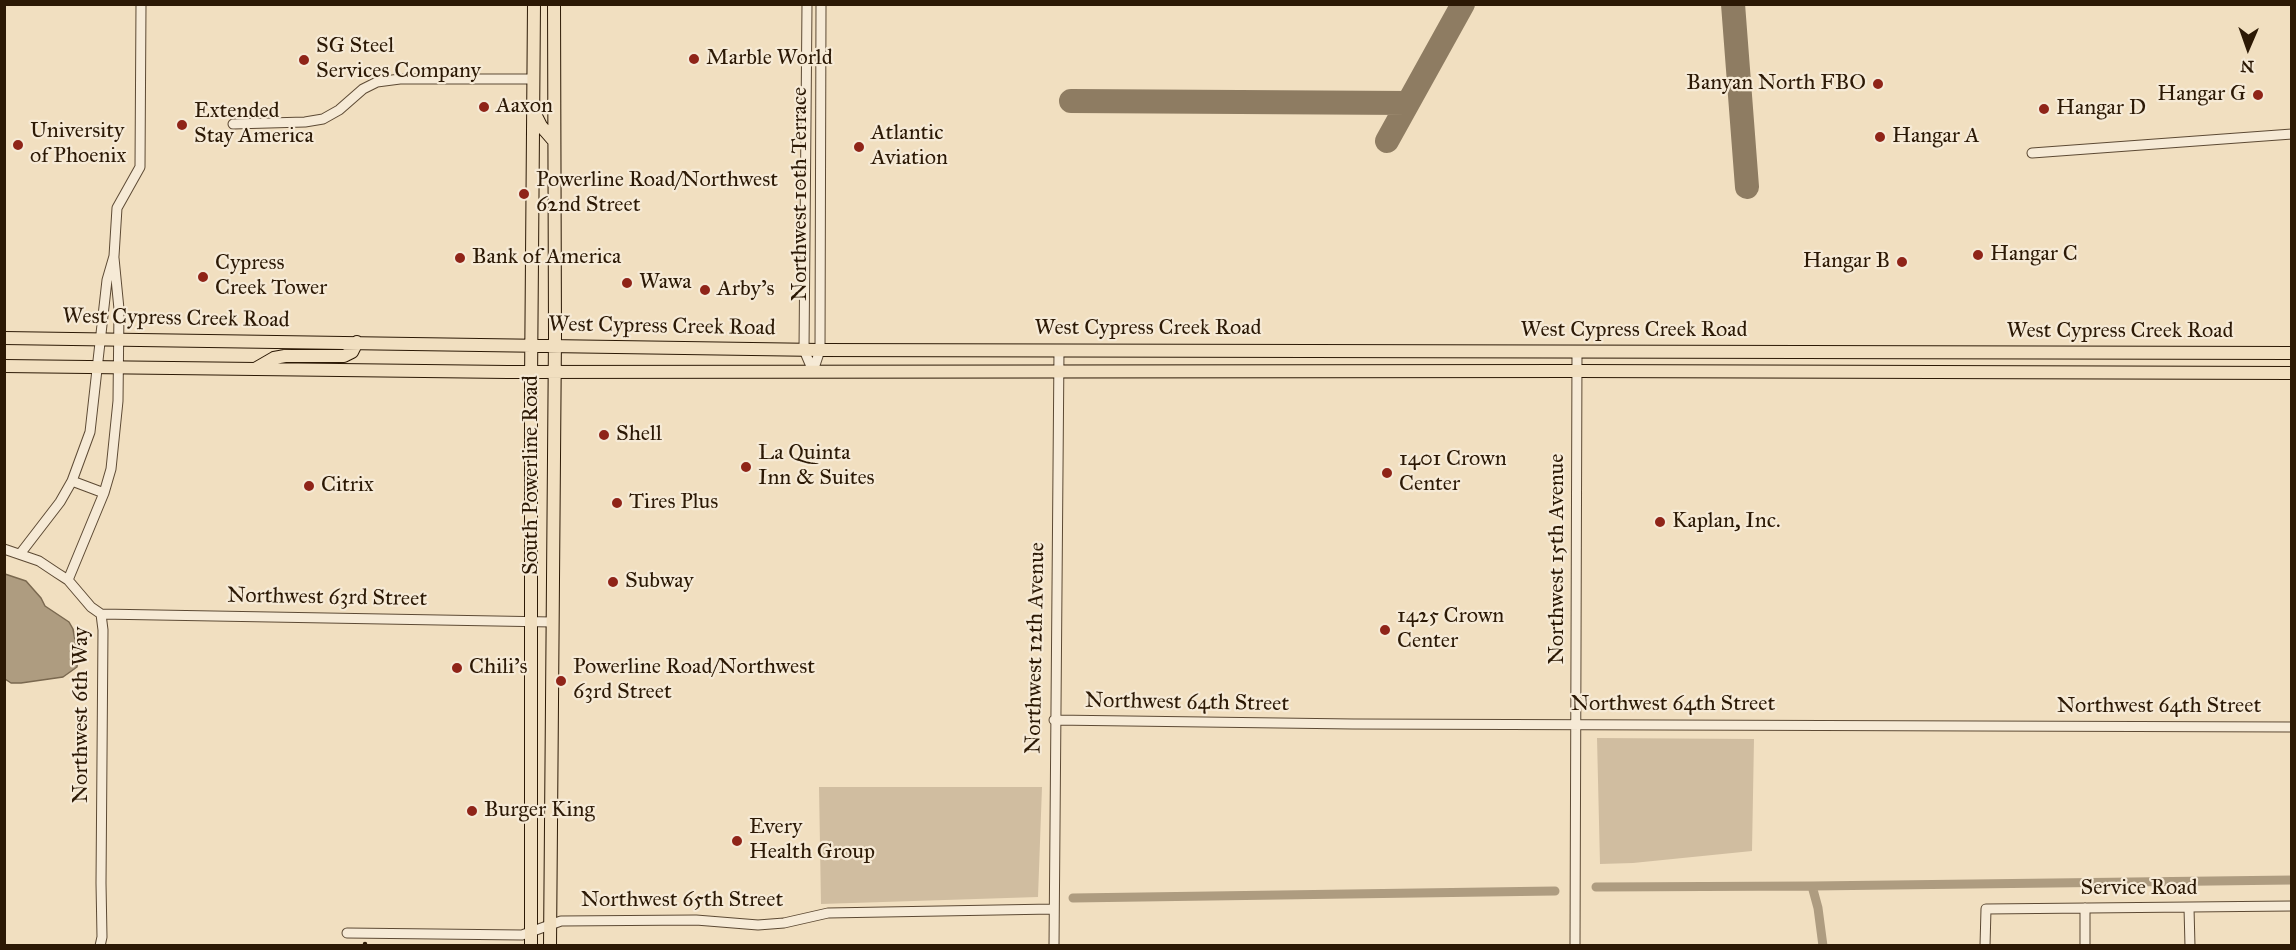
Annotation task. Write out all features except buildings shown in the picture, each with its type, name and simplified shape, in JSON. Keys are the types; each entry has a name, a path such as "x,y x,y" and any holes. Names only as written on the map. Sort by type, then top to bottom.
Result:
{"main road":[{"name":"South Powerline Road","path":"531,945 531,346 534,4"},
{"name":"South Powerline Road","path":"550,945 555,347 554,4"},
{"path":"532,109 554,141"},
{"name":"West Cypress Creek Road","path":"4,338 804,350 2292,353"},
{"path":"254,369 274,358 285,356 344,356 352,352 357,342"},
{"path":"1387,371 1406,364 1418,351"},
{"name":"West Cypress Creek Road","path":"4,366 531,371 2292,374"}],"street":[{"path":"21,554 60,502 72,481 90,432 107,280 114,256 117,208 140,167 141,4"},
{"name":"Northwest 10th Terrace","path":"807,4 804,350 813,371"},
{"name":"Northwest 10th Terrace","path":"813,371 820,350 821,4"},
{"path":"233,124 305,122 322,119 339,110 363,89 377,82 400,79 532,79"},
{"path":"807,134 821,134"},
{"path":"2032,153 2292,134"},
{"path":"68,580 104,493 111,469 118,401 118,280 114,256"},
{"name":"Northwest 12th Avenue","path":"1054,945 1054,720 1059,350"},
{"name":"Northwest 15th Avenue","path":"1575,945 1577,351"},
{"path":"72,481 104,493"},
{"name":"Northwest 6th Way","path":"4,549 39,561 68,580 91,607 101,614 103,630 102,938 100,945"},
{"name":"Northwest 63rd Street","path":"101,614 552,622"},
{"name":"Northwest 64th Street","path":"1054,720 1337,724 2292,727"},
{"name":"Service Road","path":"1985,945 1986,909 2292,906"},
{"path":"2085,908 2085,945"},
{"path":"2189,908 2190,945"},
{"name":"Northwest 65th Street","path":"347,933 522,935 561,921 696,920 758,925 784,923 828,913 1053,909"}],"shaded area":[{"path":"5,574 26,581 45,606 69,622 73,629 78,657 77,667 63,677 21,683 11,683 5,679"},
{"path":"1597,738 1754,739 1752,851 1633,863 1600,864"},
{"path":"819,787 1042,787 1038,897 821,904"}],"waterway":[{"path":"1596,887 2292,880"},
{"path":"1812,886 1818,908 1823,946"},
{"path":"1073,898 1555,891"}],"taxiway":[{"path":"1387,141 1463,4"},
{"path":"1733,4 1747,187"},
{"path":"1071,101 1408,103"}],"place":[{"name":"Marble World","path":"694,59"},
{"name":"SG Steel Services Company","path":"304,60"},
{"name":"Banyan North FBO","path":"1878,84"},
{"name":"Hangar G","path":"2258,95"},
{"name":"Aaxon","path":"484,107"},
{"name":"Hangar D","path":"2044,109"},
{"name":"Extended Stay America","path":"182,125"},
{"name":"Hangar A","path":"1880,137"},
{"name":"University of Phoenix","path":"18,145"},
{"name":"Atlantic Aviation","path":"859,147"},
{"name":"Powerline Road/Northwest 62nd Street","path":"524,194"},
{"name":"Hangar C","path":"1978,255"},
{"name":"Bank of America","path":"460,258"},
{"name":"Hangar B","path":"1902,262"},
{"name":"Cypress Creek Tower","path":"203,277"},
{"name":"Wawa","path":"627,283"},
{"name":"Arby's","path":"705,290"},
{"name":"Shell","path":"604,435"},
{"name":"La Quinta Inn & Suites","path":"746,467"},
{"name":"1401 Crown Center","path":"1387,473"},
{"name":"Citrix","path":"309,486"},
{"name":"Tires Plus","path":"617,503"},
{"name":"Kaplan, Inc.","path":"1660,522"},
{"name":"Subway","path":"613,582"},
{"name":"1425 Crown Center","path":"1385,630"},
{"name":"Chili's","path":"457,668"},
{"name":"Powerline Road/Northwest 63rd Street","path":"561,681"},
{"name":"Burger King","path":"472,811"},
{"name":"Every Health Group","path":"737,841"}]}
